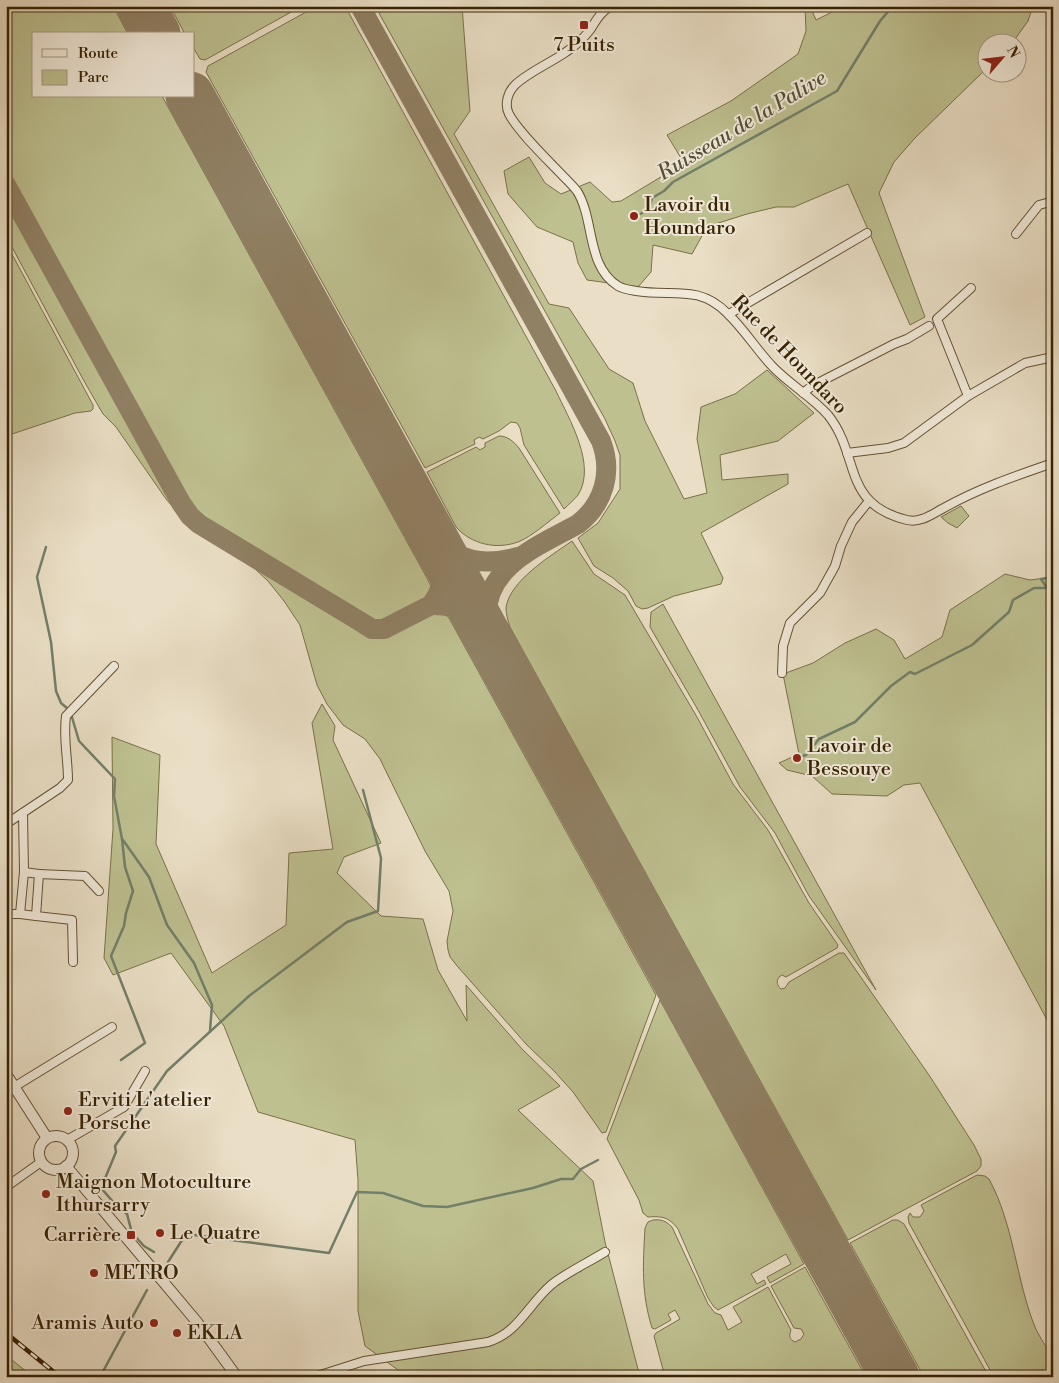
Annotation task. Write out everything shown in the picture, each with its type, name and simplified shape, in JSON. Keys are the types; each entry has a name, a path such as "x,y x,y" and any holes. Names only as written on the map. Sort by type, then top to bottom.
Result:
{"street":[{"name":"Rue de Houndaro","path":"611,6 600,14 590,30 572,48 516,84 507,98 509,113 520,129 577,191 597,259 607,277 620,288 641,292 695,294 715,301 729,314 773,366 826,414 843,441 854,478 869,501"},
{"path":"1016,234 1039,205 1050,202 1053,204"},
{"path":"729,314 867,233"},
{"path":"968,396 938,319 971,288"},
{"path":"803,393 816,384 907,339 929,326"},
{"path":"847,453 888,448 904,443 968,396 1025,363 1053,357"},
{"path":"782,673 783,646 790,623 820,592 835,566 841,546 852,522 869,501 880,509 908,520 916,520 925,518 966,495 1053,463"},
{"path":"6,824 60,788 68,780 66,716 114,666"},
{"path":"20,914 24,872 23,813"},
{"path":"24,872 85,876 99,891"},
{"path":"36,916 39,874"},
{"path":"6,914 72,920 73,962"},
{"path":"14,1087 112,1027"},
{"path":"67,1140 124,1107 145,1071"},
{"path":"6,1074 47,1138"},
{"path":"1053,1095 1053,1106"},
{"path":"57,1136 67,1140 73,1154 72,1159 66,1166 55,1170 41,1162 39,1157 40,1146 47,1138 57,1136"},
{"path":"6,1187 41,1162"},
{"path":"66,1166 197,1322 237,1377"},
{"path":"314,1377 364,1361 488,1342 500,1338 510,1332 552,1284 605,1252"}],"green space":[{"path":"6,6 113,6 127,32 32,32 32,98 163,98 428,580 433,591 429,600 421,607 388,624 378,626 371,624 202,521 187,505 6,177"},
{"path":"170,6 302,6 205,60 200,59 195,51 195,32 184,32"},
{"path":"317,6 345,6 556,391 579,442 584,470 583,483 578,495 564,509 524,445 517,423 511,422 483,439 479,437 474,440 475,444 425,468 206,72 208,66"},
{"path":"375,6 462,6 470,111 454,134 549,304 569,308 609,369 633,383 645,421 684,499 707,493 697,439 701,407 735,394 767,370 814,413 778,441 720,455 722,480 788,474 788,484 701,533 723,578 721,584 674,596 642,609 636,606 628,591 613,578 594,566 578,538 598,523 620,489 620,455 615,441 605,419"},
{"path":"805,6 810,6 816,20 849,6 1033,6 1028,21 1020,32 976,32 976,79 915,138 894,162 879,193 925,317 910,325 848,184 794,207 776,207 712,225 703,234 692,254 653,245 651,272 638,287 587,280 578,263 573,242 537,227 508,194 504,171 529,157 545,183 561,194 590,182 612,202 621,201 684,163 667,135 731,101 798,54 806,31"},
{"path":"6,193 179,507 192,524 188,525 166,499 116,427 103,414 84,381 6,236"},
{"path":"6,243 93,405 93,409 91,411 75,413 6,436 6,320 10,317 6,310"},
{"path":"499,436 508,438 519,448 560,513 523,540 510,544 493,545 484,544 469,538 456,527 427,472 476,447 480,450 485,447 485,443"},
{"path":"961,506 969,516 957,528 941,517"},
{"path":"207,533 371,633 391,630 432,610 440,610 449,618 656,995 606,1132 602,1133 573,1092 526,1044 450,957 447,941 453,911 449,891 425,851 380,759 365,739 343,725 327,704 317,685 300,625 284,601 268,581 253,567 208,540"},
{"path":"572,541 594,574 625,595 697,717 733,784 768,830 809,903 838,945 837,948 786,977 782,975 779,977 777,982 779,986 781,989 785,988 789,982 839,953 844,953 929,1075 981,1159 981,1166 977,1171 848,1240 510,627 506,608 515,588 543,561"},
{"path":"1005,574 1030,580 1053,577 1053,1031 920,783 904,785 887,796 832,794 812,776 787,770 779,763 799,754 783,674 813,663 845,643 876,629 894,640 905,659 942,637 950,610"},
{"path":"663,604 876,990 809,896 775,833 740,787 650,627 651,612"},
{"path":"322,704 335,726 333,740 381,843 344,857 337,873 381,916 423,919 438,970 467,1021 466,985 522,1049 560,1086 518,1110 593,1181 605,1242 640,1377 402,1377 398,1370 365,1346 358,1311 358,1180 355,1140 258,1112 224,1026 171,953 113,975 104,958 113,829 112,737 160,755 156,844 212,973 286,925 289,853 333,849 312,723"},
{"path":"660,1000 804,1264 770,1283 767,1277 791,1264 786,1254 751,1274 757,1284 764,1280 766,1284 718,1310 708,1298 678,1229 665,1218 648,1217 643,1213 639,1200 607,1139"},
{"path":"977,1175 985,1176 989,1179 1004,1215 1023,1291 1035,1327 1048,1350 1052,1362 1052,1377 994,1377 909,1223 908,1217 910,1213 913,1217 920,1217 924,1211 921,1205"},
{"path":"653,1220 663,1221 672,1227 708,1304 715,1313 721,1315 728,1330 742,1322 733,1307 768,1287 791,1330 791,1338 795,1342 801,1339 804,1334 801,1329 794,1328 771,1286 805,1267 866,1377 665,1377 654,1336 680,1319 675,1310 668,1314 671,1320 655,1329 652,1328 648,1315 643,1266 645,1228 648,1222"},
{"path":"893,1220 898,1220 904,1224 989,1377 924,1377 850,1243"},
{"path":"6,1355 33,1377 6,1377"}],"waterway":[{"name":"Ruisseau de la Palive","path":"634,216 646,210 652,198 664,191 673,182 837,91 880,21 893,6"},
{"path":"46,547 37,577 51,642 56,691 61,703 68,709"},
{"path":"800,757 806,755 819,739 855,722 891,686 910,672 915,674 972,645 1009,612 1013,600 1034,588 1047,588 1041,579 1053,577"},
{"path":"71,714 79,741 115,779 114,796 125,867 133,891 124,926 111,956 145,1043 121,1060"},
{"path":"154,1252 144,1246 132,1233 127,1214 101,1188 116,1152 115,1146 167,1071 249,996 347,922 378,911 381,858 363,790"},
{"path":"123,840 149,877 167,925 194,963 212,1005 210,1031"},
{"path":"168,1262 186,1234 329,1253 357,1192 383,1193 423,1206 447,1207 533,1188 561,1179 573,1179 581,1169 598,1160"},
{"path":"100,1377 147,1290"}],"taxiway":[{"path":"360,6 601,441 605,453 606,476 604,487 600,497 587,516 578,524 530,550 503,573 493,587 488,604 487,623 494,649"},
{"path":"6,185 181,503 190,516 199,524 372,629 384,629 431,605 438,594 444,576 444,564 433,538"},
{"path":"434,535 452,552 472,560 494,561 518,557"},
{"path":"431,605 451,607 465,613 477,624 489,640"}],"runway":[{"path":"141,6 155,32"},
{"path":"191,98 895,1377"}],"railway":[{"path":"6,1333 60,1377"}],"place":[{"name":"7 Puits","path":"584,25"},
{"name":"Lavoir du Houndaro","path":"634,216"},
{"name":"Lavoir de Bessouye","path":"797,758"},
{"name":"Erviti L'atelier Porsche","path":"68,1111"},
{"name":"Maignon Motoculture Ithursarry","path":"46,1194"},
{"name":"Le Quatre","path":"160,1233"},
{"name":"Carrière","path":"131,1235"},
{"name":"METRO","path":"94,1273"},
{"name":"Aramis Auto","path":"154,1323"},
{"name":"EKLA","path":"177,1333"}]}
